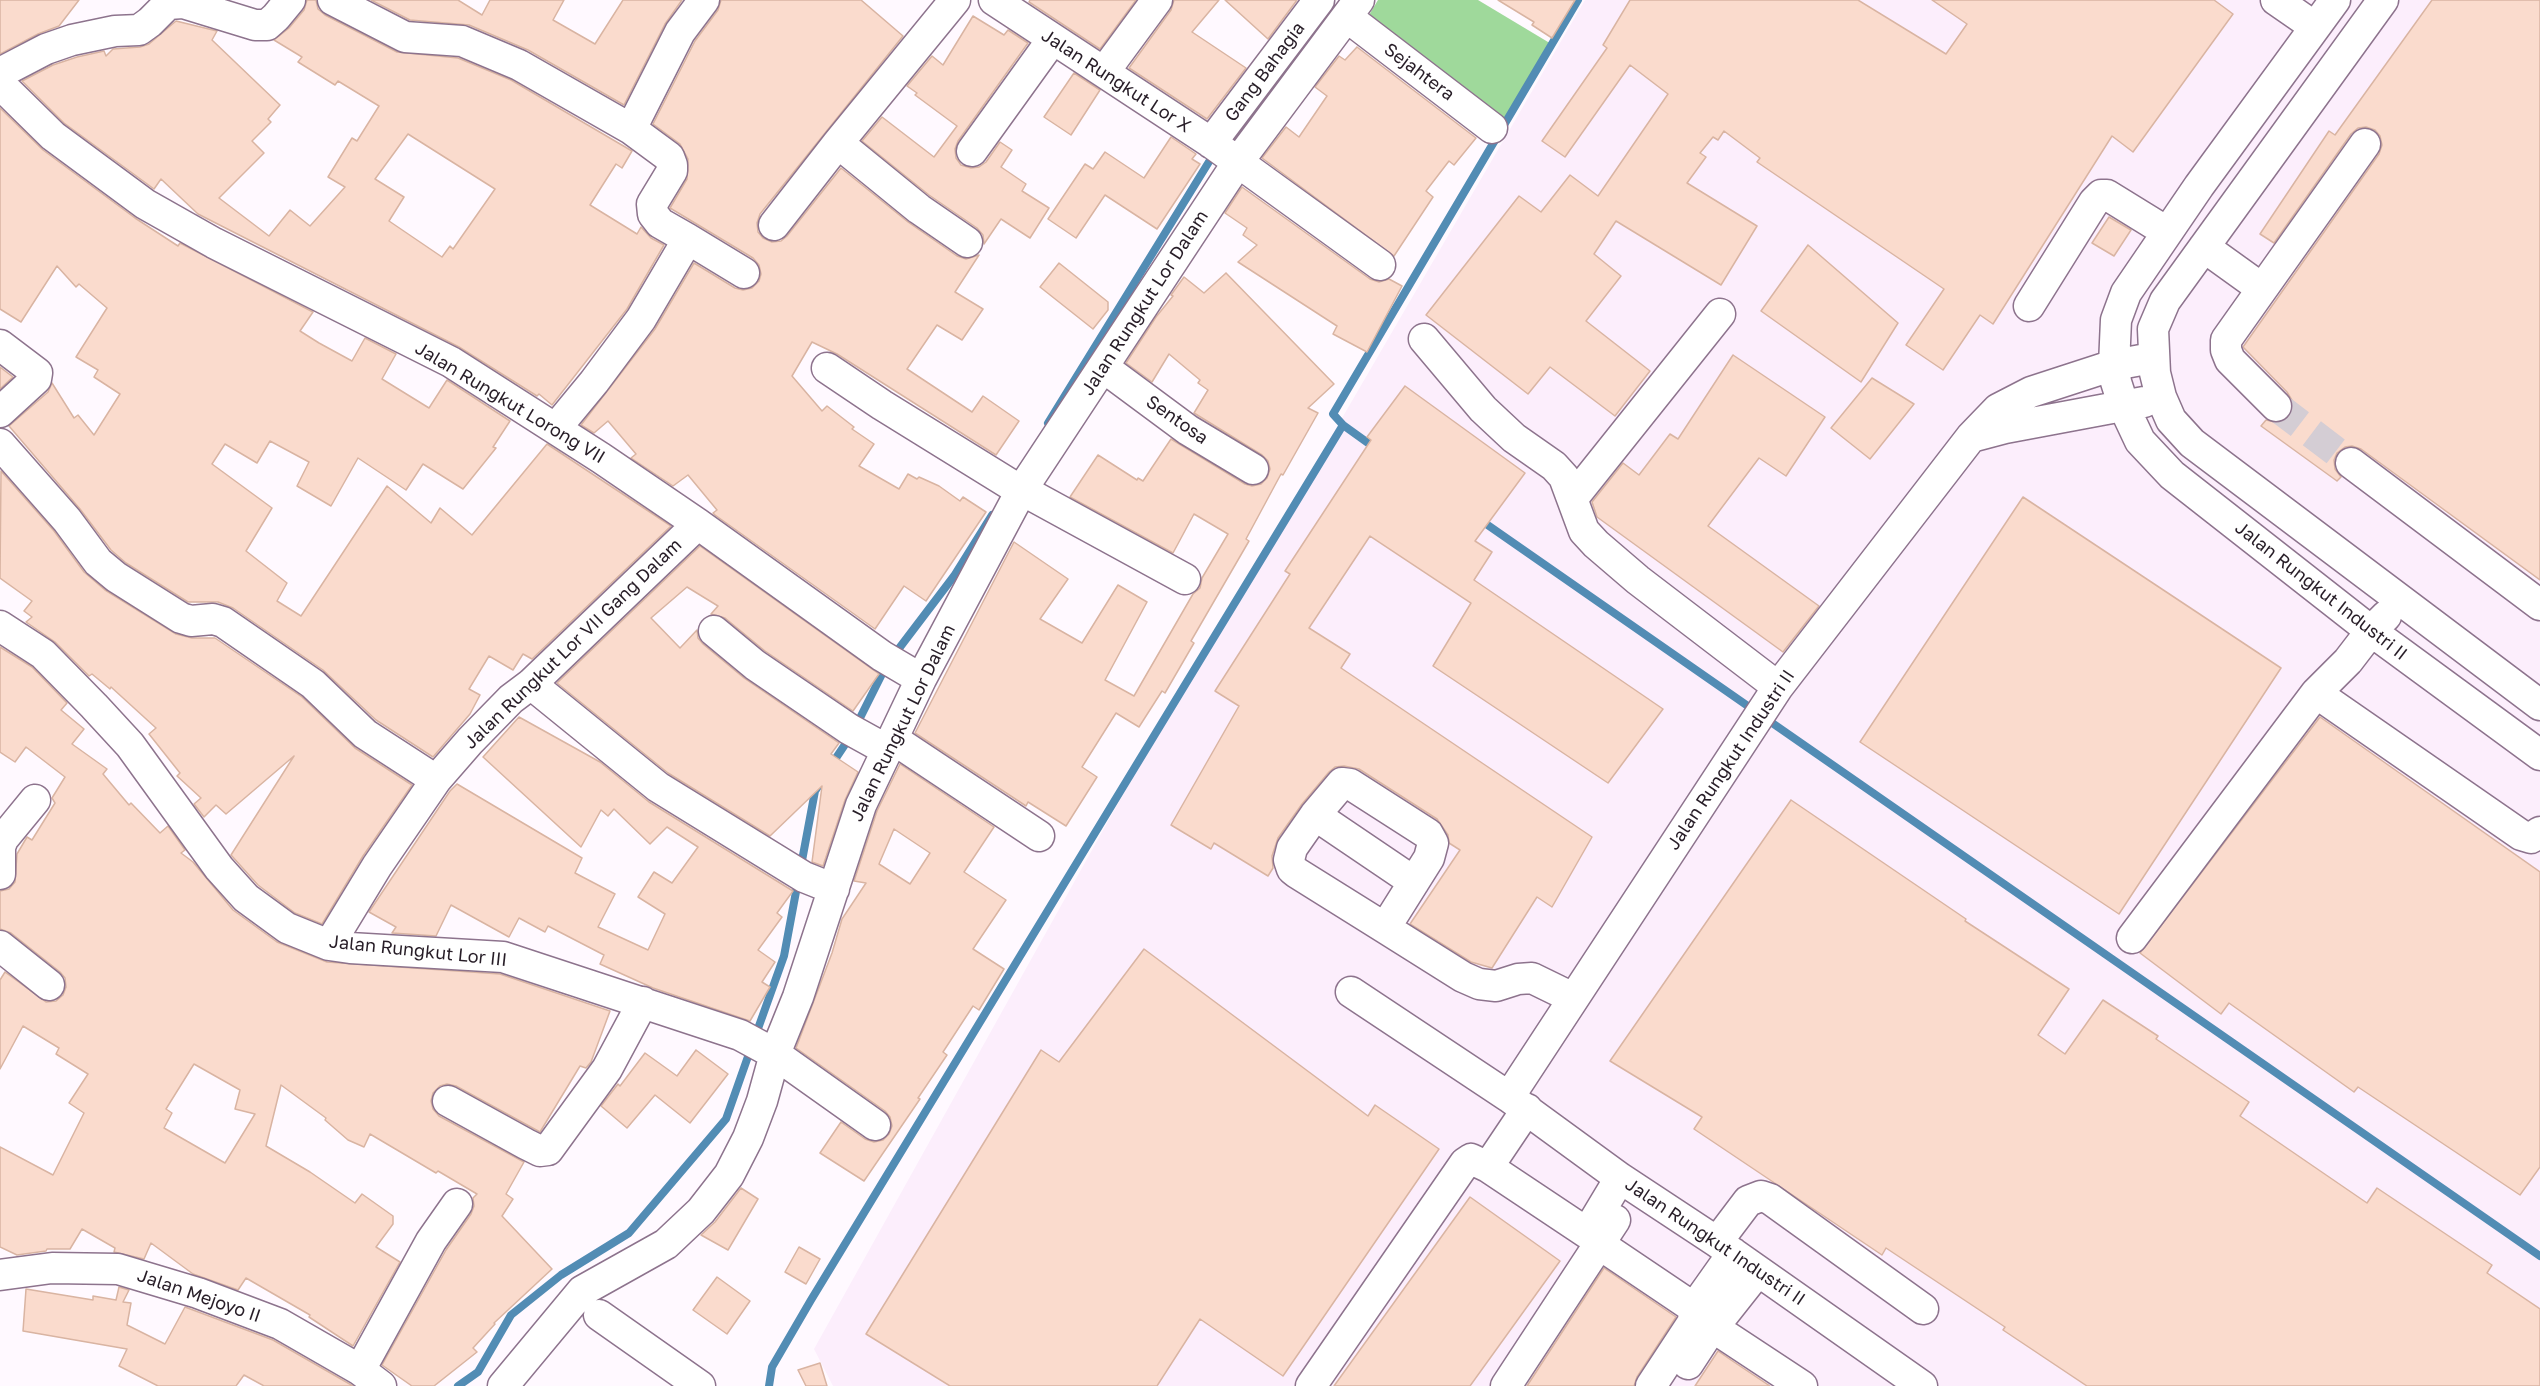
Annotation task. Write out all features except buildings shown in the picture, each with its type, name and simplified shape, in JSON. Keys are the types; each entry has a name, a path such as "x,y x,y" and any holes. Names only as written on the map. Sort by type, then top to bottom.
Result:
{"street":[{"path":"0,73 46,49 72,40 139,30 168,4 183,3 255,25 267,25 290,0"},
{"path":"333,0 405,37 462,41 476,45 519,65 631,129 669,158 672,171 652,204 653,214 660,223 744,273"},
{"path":"631,129 681,32 704,0"},
{"path":"774,225 838,142 955,0"},
{"name":"Jalan Rungkut Lor X","path":"994,0 1222,151 1380,265"},
{"path":"1104,72 1157,0"},
{"name":"Gang Bahagia","path":"1222,151 1319,0"},
{"path":"2276,0 2315,27"},
{"name":"Jalan Rungkut Industri II","path":"2335,0 2199,186 2126,293 2116,320 2114,365 2124,407 2140,441 2172,475 2371,631 2540,755"},
{"path":"2383,0 2230,209 2158,315 2153,329 2152,358 2161,397 2171,420 2192,443 2540,705"},
{"path":"1222,151 1353,8"},
{"name":"Sejahtera","path":"1353,8 1492,128"},
{"path":"972,151 1052,40"},
{"name":"Jalan Rungkut Lorong VII","path":"0,84 53,136 146,204 214,243 451,362 555,428 698,524 900,667"},
{"path":"838,142 919,209 967,242"},
{"path":"2276,406 2237,368 2226,350 2230,333 2365,144"},
{"name":"Jalan Rungkut Lor Dalam","path":"503,1386 582,1292 666,1244 701,1211 729,1175 748,1138 762,1101 760,1046 798,997 861,805 873,739 900,667 1015,486 1103,367 1222,151"},
{"path":"2199,186 2230,209"},
{"path":"2029,306 2094,202 2101,195 2107,195 2167,232"},
{"path":"555,428 594,382 641,319 688,239"},
{"path":"2204,247 2261,288"},
{"path":"1573,498 1720,314"},
{"path":"1424,339 1483,409 1514,438 1554,466 1564,477 1584,531 1596,544 1773,696"},
{"path":"0,345 37,373 36,379 0,412"},
{"name":"Jalan Rungkut Industri II","path":"1518,1103 1573,998 1773,696 1971,437 1998,409 2031,392 2066,378 2152,358"},
{"name":"Sentosa","path":"1103,367 1188,430 1253,469"},
{"path":"827,368 929,435 1015,486 1185,579"},
{"path":"1971,437 2005,428 2124,407 2161,397"},
{"path":"0,444 67,520 94,557 116,577 181,618 191,621 213,619 222,622 313,684 365,734 436,780"},
{"path":"2350,463 2540,605"},
{"name":"Jalan Rungkut Lor VII Gang Dalam","path":"329,945 376,866 436,780 511,699 531,684 698,524"},
{"path":"2132,938 2316,693 2401,601"},
{"name":"Jalan Rungkut Lor III","path":"0,626 43,654 130,745 219,868 246,898 287,927 329,945 503,957 643,1002 760,1046 875,1125"},
{"path":"714,631 754,665 873,739 1039,836"},
{"path":"531,684 658,787 800,875 834,889"},
{"path":"2316,693 2521,836 2531,838 2540,832"},
{"path":"1385,928 1432,849 1433,843 1428,834 1346,783 1334,789 1292,848 1289,860 1292,869 1385,928 1462,976 1479,984 1496,986 1518,979 1532,978 1573,998"},
{"path":"0,874 0,847 3,839 35,800"},
{"path":"1315,815 1413,882"},
{"path":"0,946 50,985"},
{"name":"Jalan Rungkut Industri II","path":"1351,992 1518,1103 1922,1386"},
{"path":"448,1101 540,1151 548,1150 607,1069 643,1002"},
{"path":"1488,1167 1518,1103"},
{"path":"1311,1386 1471,1159 1488,1167 1593,1238 1802,1386"},
{"path":"1506,1386 1628,1182"},
{"path":"1674,1386 1704,1318 1725,1247 1749,1201 1761,1196 1770,1199 1923,1309"},
{"path":"370,1378 431,1241 457,1204"},
{"path":"1490,1386 1593,1238"},
{"name":"Jalan Mejoyo II","path":"0,1275 52,1268 118,1269 198,1293 280,1324 370,1378"},
{"path":"1651,1386 1693,1322 1704,1318 1758,1271"},
{"path":"599,1315 700,1386"}],"shaded area":[{"path":"1585,0 2540,0 2540,1386 833,1386 814,1349 1116,807"}],"green space":[{"path":"1378,0 1478,0 1553,45 1503,128 1366,20"}],"waterway":[{"path":"1375,448 1343,425 1333,414 1578,0"},
{"path":"1048,423 1215,152"},
{"path":"769,1386 772,1367 811,1300 1343,425"},
{"path":"894,655 954,576 992,515"},
{"path":"1479,519 1755,711"},
{"path":"856,726 887,664"},
{"path":"1765,718 2540,1256"},
{"path":"832,764 850,737"},
{"path":"801,866 815,791 819,785"},
{"path":"755,1037 784,956 798,881"},
{"path":"458,1386 478,1372 511,1315 561,1275 629,1233 726,1119 751,1048"}],"tunnel":[{"path":"2276,406 2351,463"}]}
